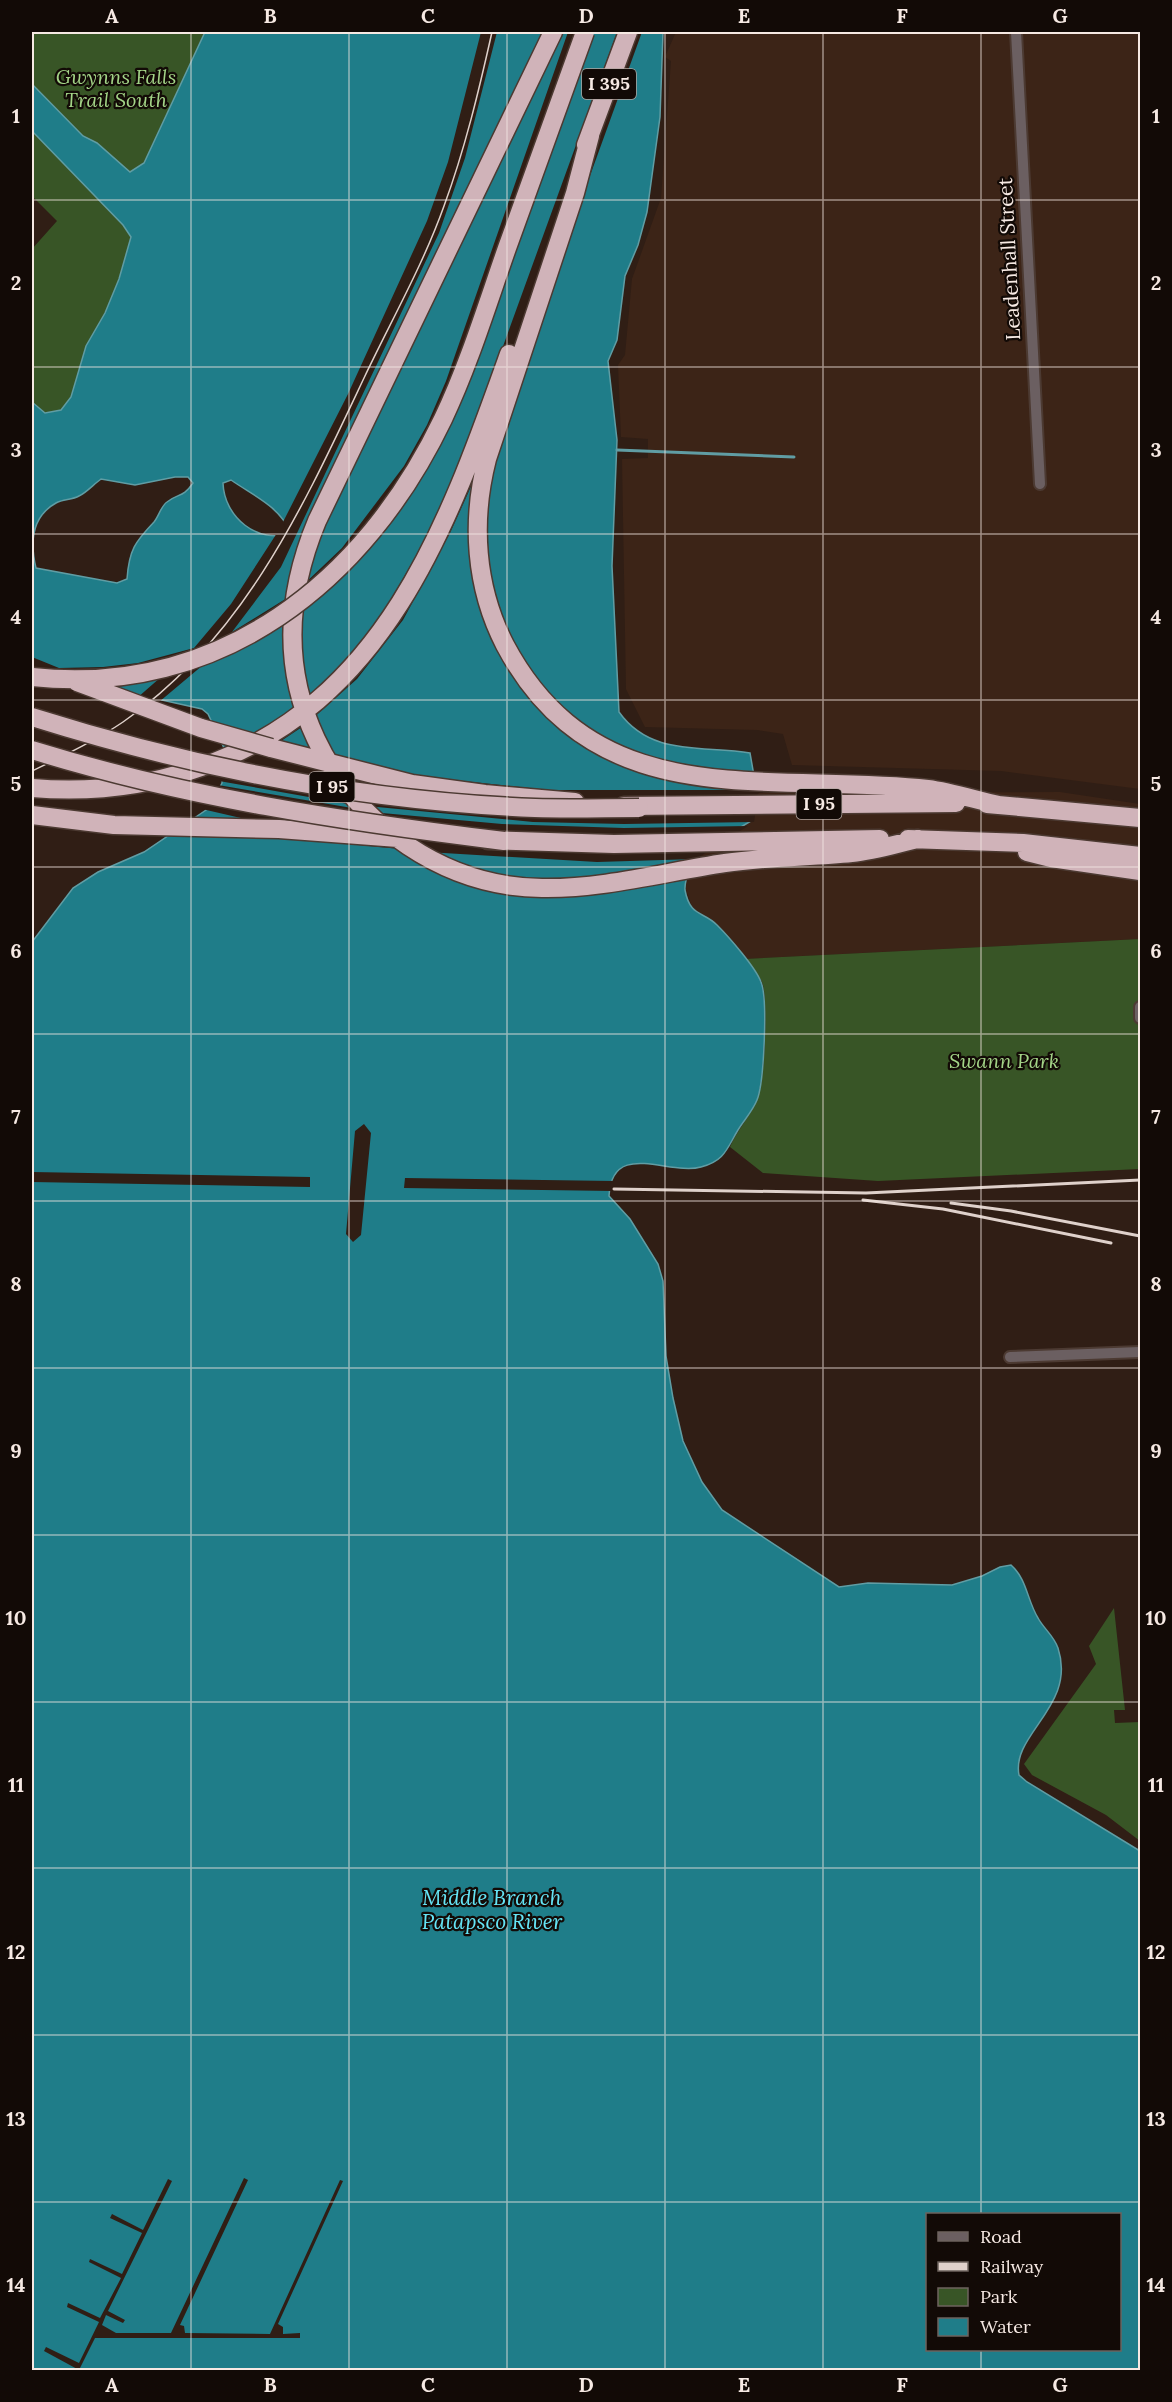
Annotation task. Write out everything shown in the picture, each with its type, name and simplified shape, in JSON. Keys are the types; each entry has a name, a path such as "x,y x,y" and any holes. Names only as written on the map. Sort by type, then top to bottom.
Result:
{"highway":[{"path":"553,32 308,543 294,597 292,642 299,692 311,728 335,774 378,824 402,843 432,860 461,873 493,882 541,888 572,886 749,860 854,853 918,839"},
{"path":"32,677 117,677 162,669 207,655 253,634 282,616 314,591 353,551 402,489 442,419 471,347 585,32"},
{"name":"I 395","path":"590,136 628,32"},
{"path":"32,788 89,790 136,786 221,760 253,746 293,721 333,689 365,655 384,631 406,594 456,495 590,136"},
{"path":"590,136 575,193 494,439 480,493 477,530 483,582 493,618 510,654 540,695 573,727 616,754 652,768 715,779 928,789 999,805"},
{"path":"32,665 201,728 380,778 476,793 639,808"},
{"name":"I 95","path":"32,717 185,759 362,792 509,806 639,808 886,803 999,805 1140,818"},
{"name":"I 95","path":"32,750 106,771 256,806 361,823 504,841 644,844 918,839 1056,846 1140,856"},
{"path":"1095,813 1140,810"},
{"path":"32,815 114,825 279,829 390,838 504,841"},
{"path":"987,841 1051,858 1140,871"}],"street":[{"name":"Leadenhall Street","path":"1016,32 1040,484"},
{"path":"1140,1007 1140,1018"},
{"path":"1010,1357 1140,1352"}],"shaded area":[{"path":"676,32 1140,32 1140,789 1001,771 792,765 783,734 757,730 645,727 626,689 622,459 648,458 648,439 621,437 618,365 625,355 632,279 661,198 671,61 665,57"},
{"path":"1060,792 1140,804 1140,939 744,959 714,922 699,916 692,907 685,887 694,855 757,793"}],"green space":[{"name":"Gwynns Falls Trail South","path":"32,32 205,32 144,163 130,172 97,143 83,136 32,84"},
{"name":"Gwynns Falls Trail South","path":"32,131 123,225 131,237 119,279 105,313 86,346 71,397 61,410 45,413 32,402 32,249 57,221 32,196"},
{"name":"Swann Park","path":"1140,939 1140,1169 878,1181 763,1173 730,1147 757,1100 764,1061 765,995 758,974 744,959"},
{"path":"1114,1608 1125,1710 1114,1710 1115,1723 1140,1722 1140,1841 1106,1815 1032,1775 1024,1764 1096,1664 1089,1646"}],"water":[{"name":"Middle Branch Patapsco River","path":"205,32 663,32 660,117 647,212 638,245 625,276 617,340 608,361 617,440 612,566 619,712 632,726 662,743 750,753 757,793 751,821 694,855 685,890 690,905 717,925 742,953 758,976 763,991 764,1041 762,1077 757,1100 728,1148 720,1157 701,1167 631,1164 620,1169 613,1179 609,1196 630,1219 658,1264 663,1281 666,1356 683,1441 702,1482 722,1510 839,1587 868,1583 952,1585 1011,1565 1024,1583 1034,1611 1058,1648 1061,1668 1059,1687 1052,1703 1024,1746 1019,1760 1019,1775 1140,1851 1140,2370 32,2370 32,942 73,888 98,872 144,852 209,808 222,783 224,748 208,714 202,709 32,671 32,402 45,413 61,410 71,397 86,346 105,313 119,279 131,237 123,225 32,131 32,84 83,136 97,143 130,172 144,163","holes":["175,477 188,477 193,483 186,491 165,504 154,522 142,535 131,553 127,579 117,583 36,568 33,549 34,531 41,516 48,509 59,502 82,495 101,479 135,485","231,480 280,516 291,533 279,536 267,535 245,525 229,507 223,483"]}],"pier":[{"path":"481,32 497,32 465,158 439,233 281,567 232,632 287,598 299,548 312,518 547,32 559,32 321,523 301,587 342,548 404,466 427,425 446,381 568,32 593,32 473,367 440,440 400,507 368,548 331,586 297,614 297,654 306,699 344,665 373,630 427,537 461,462 617,32 642,32 587,184 493,463 484,513 486,566 494,601 515,650 547,694 577,722 606,741 641,757 688,769 757,774 759,787 684,780 633,766 578,736 536,699 505,656 491,626 479,590 472,535 478,471 450,533 403,620 357,679 312,719 329,756 426,777 549,790 759,790 754,822 624,824 533,822 367,806 371,811 382,813 502,824 624,828 748,826 696,859 597,862 427,852 476,873 527,882 577,882 695,862 692,875 586,892 535,894 500,890 468,882 434,869 400,849 265,836 167,833 184,822 262,823 202,809 215,795 218,785 352,808 348,804 219,781 221,748 226,749 236,744 217,737 209,723 252,736 296,708 286,657 285,623 236,651 203,665 159,702 137,698 161,677 107,686 134,697 58,684 32,674 32,657 59,668 103,667 138,663 194,648 231,604 277,533 287,531 283,522 348,394 427,221 448,162","holes":["303,727 314,752 278,743"]},
{"path":"364,1124 371,1133 361,1235 353,1242 346,1234 355,1131"},
{"path":"32,1172 310,1177 310,1187 32,1182"},
{"path":"405,1178 614,1181 612,1191 404,1188"},
{"path":"244,2178 248,2180 180,2325 184,2326 185,2333 270,2334 340,2180 343,2181 278,2324 283,2327 283,2334 300,2333 300,2338 95,2338 79,2370 44,2351 46,2347 79,2363 99,2322 67,2307 68,2303 100,2318 121,2278 89,2262 90,2259 122,2274 142,2233 110,2218 112,2214 143,2230 168,2179 172,2181 108,2311 125,2320 123,2323 106,2315 102,2325 116,2333 171,2333"}],"waterway":[{"path":"617,450 794,457"}],"tram line":[{"path":"32,771 112,729 166,688 203,651 236,610 266,567 318,474 436,228 465,141 492,32"}],"railway":[{"path":"614,1189 866,1193 1140,1180"},
{"path":"863,1200 943,1209 1111,1243"},
{"path":"951,1203 1011,1211 1140,1236"}]}
